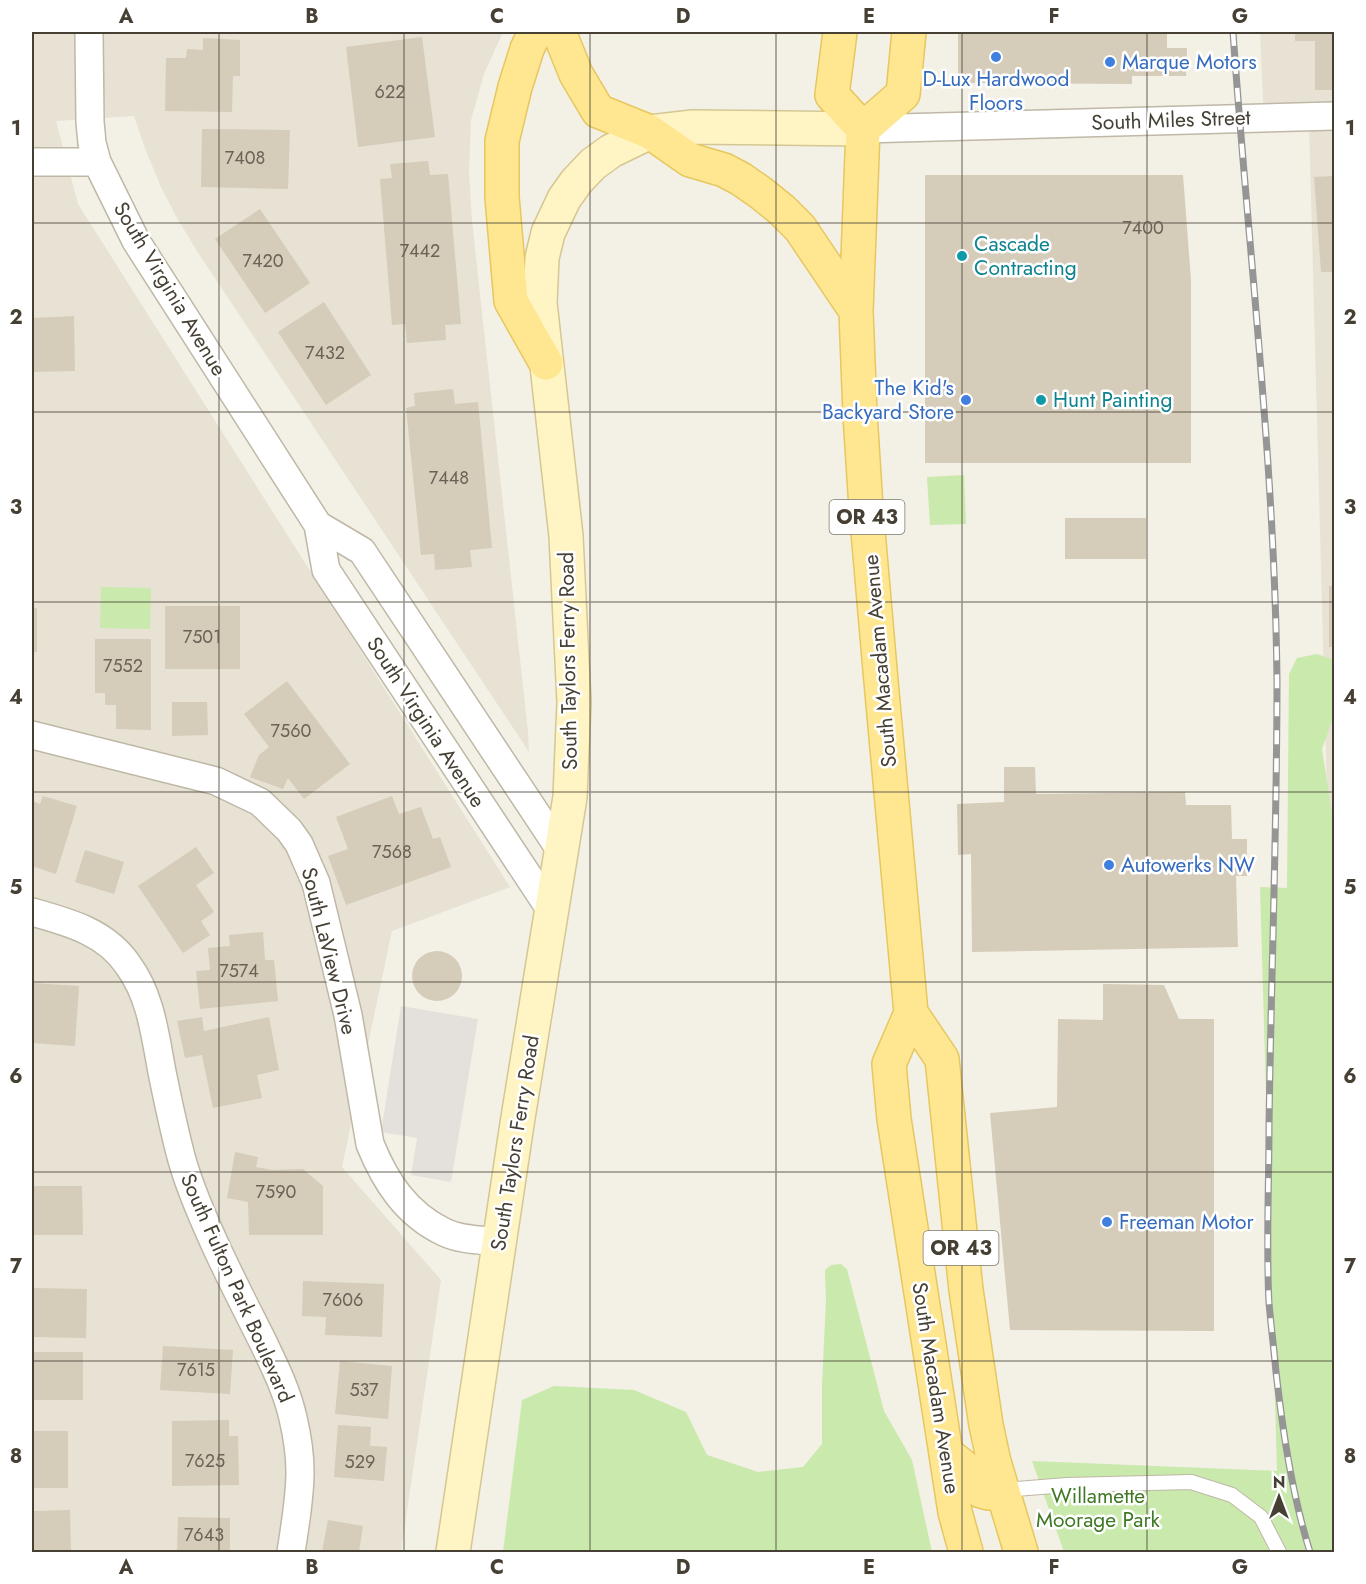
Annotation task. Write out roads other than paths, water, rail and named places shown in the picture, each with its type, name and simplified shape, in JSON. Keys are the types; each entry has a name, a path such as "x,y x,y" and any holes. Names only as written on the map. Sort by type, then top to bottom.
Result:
{"main road":[{"path":"535,32 514,87 502,141 502,197 510,301 546,363"},
{"path":"559,32 576,74 598,111 650,132 690,160 724,170 741,179 782,210 800,228 856,311"},
{"path":"840,32 832,95 863,129 903,94 909,32"},
{"name":"South Taylors Ferry Road","path":"453,1552 517,1124 570,797 574,702 566,536 540,303 542,258 548,233 564,199 593,164 611,151 650,132 693,127 863,129"},
{"name":"South Macadam Avenue","path":"863,129 856,311 860,414 867,519 911,1013 889,1064 894,1119 909,1221 926,1317 955,1512 966,1552"},
{"name":"South Macadam Avenue","path":"911,1013 942,1059 966,1290 986,1425 1002,1490 1021,1552"},
{"path":"946,1453 970,1472 976,1486 981,1491 988,1493 1002,1490"}],"street":[{"name":"South Virginia Avenue","path":"89,32 92,142 97,162 136,241 318,525 326,570 552,912"},
{"name":"South Miles Street","path":"863,129 1335,116"},
{"path":"32,162 97,162"},
{"name":"South Virginia Avenue","path":"318,525 362,551 561,851"},
{"name":"South LaView Drive","path":"32,735 216,781 260,802 289,830 299,844 316,884 348,1015 368,1134 377,1163 400,1200 419,1216 444,1232 461,1238 500,1242"},
{"name":"South Fulton Park Boulevard","path":"32,912 75,925 99,936 129,965 140,985 150,1011 182,1162 219,1252 283,1384 292,1416 300,1471 291,1552"}],"lane":[{"path":"1002,1490 1067,1485 1191,1482 1232,1494 1261,1518 1280,1552"}],"railway":[{"path":"1233,32 1266,438 1275,601 1277,738 1269,1127 1269,1303 1285,1440 1293,1486 1310,1552"}],"place":[{"name":"D-Lux Hardwood Floors","path":"996,57"},
{"name":"Marque Motors","path":"1110,62"},
{"name":"Cascade Contracting","path":"962,256"},
{"name":"The Kid's Backyard Store","path":"966,400"},
{"name":"Hunt Painting","path":"1041,400"},
{"name":"Autowerks NW","path":"1109,865"},
{"name":"Freeman Motor","path":"1107,1222"}],"park label":[{"name":"Willamette Moorage Park","path":"1098,1508"}]}
